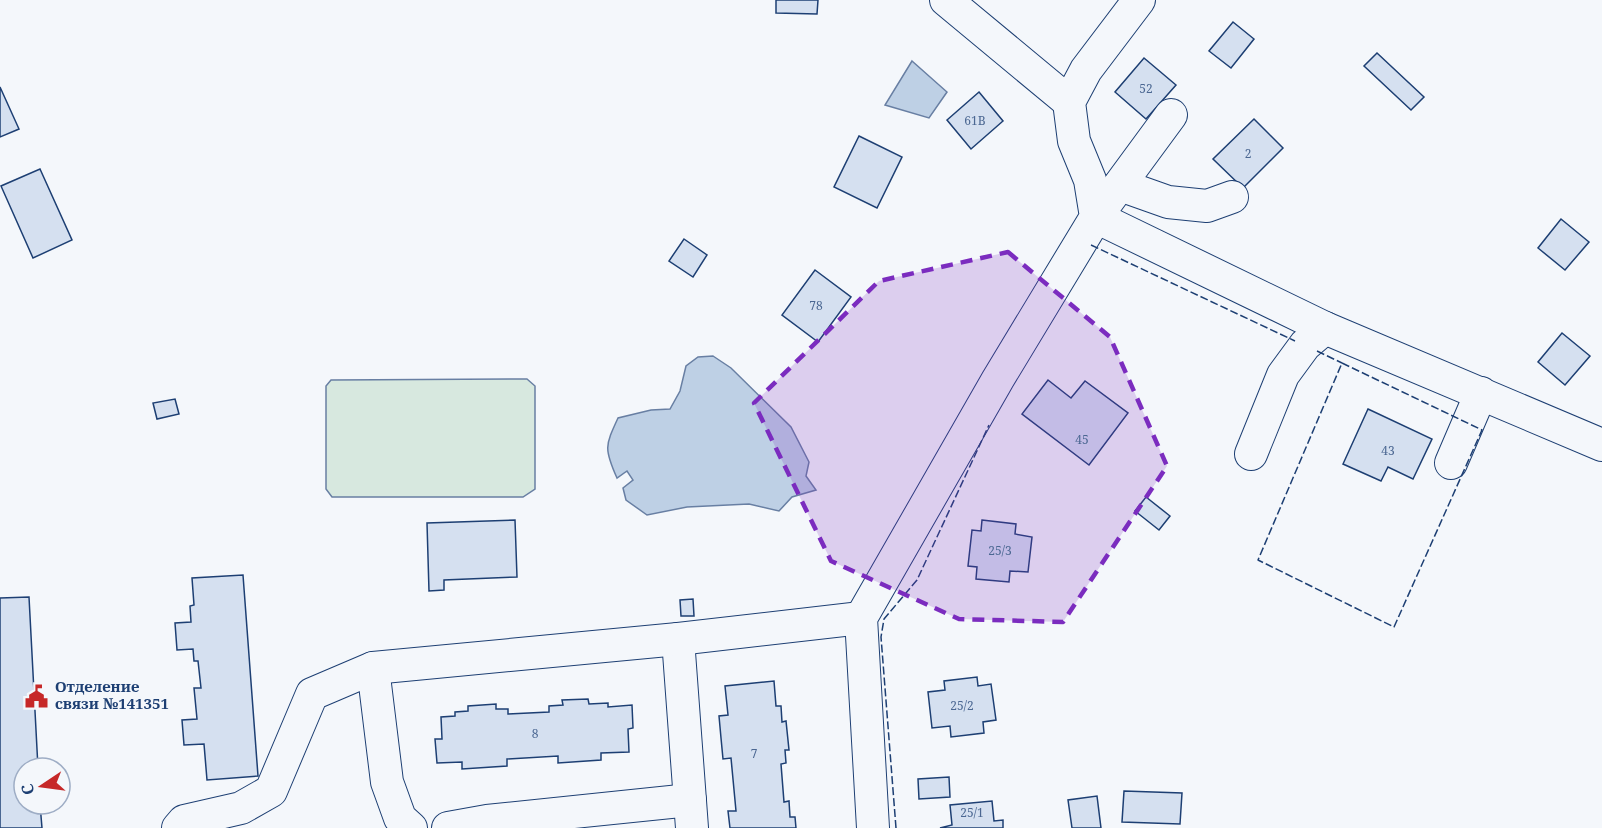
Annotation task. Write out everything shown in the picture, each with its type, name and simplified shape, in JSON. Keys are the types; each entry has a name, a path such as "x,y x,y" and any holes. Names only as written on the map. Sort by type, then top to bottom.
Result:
{"lane":[{"path":"946,0 1069,102"},
{"path":"1096,217 1090,180 1074,141 1069,102 1086,70 1139,0"},
{"path":"873,828 861,618 998,379 1096,217 1171,115"},
{"path":"1120,185 1168,202 1207,206 1232,197"},
{"path":"1096,217 1325,328 1602,445"},
{"path":"1251,454 1283,375 1305,345 1325,328"},
{"path":"1451,463 1481,393"},
{"path":"178,828 184,821 241,808 271,791 312,694 373,668 678,639 861,618"},
{"path":"448,828 488,821 691,814 678,639"},
{"path":"373,668 387,782 400,818 411,828"}],"highlighted area":[{"path":"1008,252 1110,337 1167,466 1063,622 959,619 831,561 754,403 879,281"}],"shaded area":[{"path":"527,379 535,386 535,489 523,497 332,497 326,489 326,386 331,380"}],"water":[{"path":"912,61 947,92 929,118 885,105"},
{"path":"713,356 731,368 791,427 809,462 806,476 816,490 792,497 779,511 749,504 687,507 647,515 626,500 623,488 633,480 627,471 617,478 613,468 608,448 614,427 618,418 651,410 670,409 680,391 686,366 698,357"}],"building":[{"path":"776,0 818,0 817,14 776,13"},
{"path":"1233,22 1254,39 1231,68 1209,51"},
{"path":"1377,53 1424,97 1411,110 1364,66"},
{"path":"1144,58 1176,85 1146,119 1115,92"},
{"path":"0,87 19,129 0,137"},
{"path":"979,92 1003,121 971,149 947,120"},
{"path":"1254,119 1283,148 1243,188 1213,159"},
{"path":"859,136 902,157 877,208 834,187"},
{"path":"40,169 72,240 33,258 1,186"},
{"path":"1561,219 1589,242 1565,270 1538,248"},
{"path":"684,239 707,255 693,277 669,261"},
{"path":"815,270 851,297 818,342 782,315"},
{"path":"1562,333 1590,356 1565,385 1538,362"},
{"path":"1048,380 1071,398 1085,381 1128,413 1089,465 1022,414"},
{"path":"175,399 179,414 157,419 153,403"},
{"path":"1368,409 1432,439 1413,479 1388,467 1381,481 1343,464"},
{"path":"1146,497 1170,516 1159,530 1135,511"},
{"path":"515,520 517,577 444,580 444,590 429,591 427,523"},
{"path":"982,520 1016,524 1015,534 1032,537 1028,572 1010,571 1009,582 976,579 977,567 968,566 972,530 981,531"},
{"path":"243,575 258,776 207,780 204,744 184,745 182,720 197,719 194,688 201,688 198,661 194,661 193,649 177,650 175,623 191,622 190,606 194,605 192,578"},
{"path":"29,597 37,756 12,756 12,816 41,816 42,828 0,828 0,598"},
{"path":"693,599 694,616 681,616 680,600"},
{"path":"977,677 978,686 991,684 996,720 983,722 984,733 951,737 950,726 932,728 928,692 945,690 944,681"},
{"path":"774,681 776,706 781,706 782,722 786,721 789,750 785,750 786,763 781,764 784,802 789,801 790,817 795,817 796,828 730,828 728,811 736,811 731,758 723,759 719,716 728,715 725,686"},
{"path":"588,699 589,704 608,703 608,707 632,705 633,728 628,729 629,752 601,753 601,760 558,763 558,756 507,759 507,766 462,769 462,762 437,763 435,739 442,739 441,717 455,716 455,712 468,711 468,706 496,704 496,709 508,709 508,714 549,712 549,706 563,705 562,700"},
{"path":"949,777 950,797 919,799 918,779"},
{"path":"1124,791 1182,793 1180,824 1122,822"},
{"path":"1097,796 1101,828 1072,828 1068,800"},
{"path":"992,801 994,821 1003,820 1003,828 940,828 952,825 950,805"}],"fence":[{"path":"1091,245 1295,341"},
{"path":"1317,351 1342,363"},
{"path":"1342,363 1482,430 1394,627 1258,560 1342,363"},
{"path":"896,828 881,637 884,619 917,580 989,425"}],"place":[{"name":"Отделение связи №141351","path":"37,696"}]}
